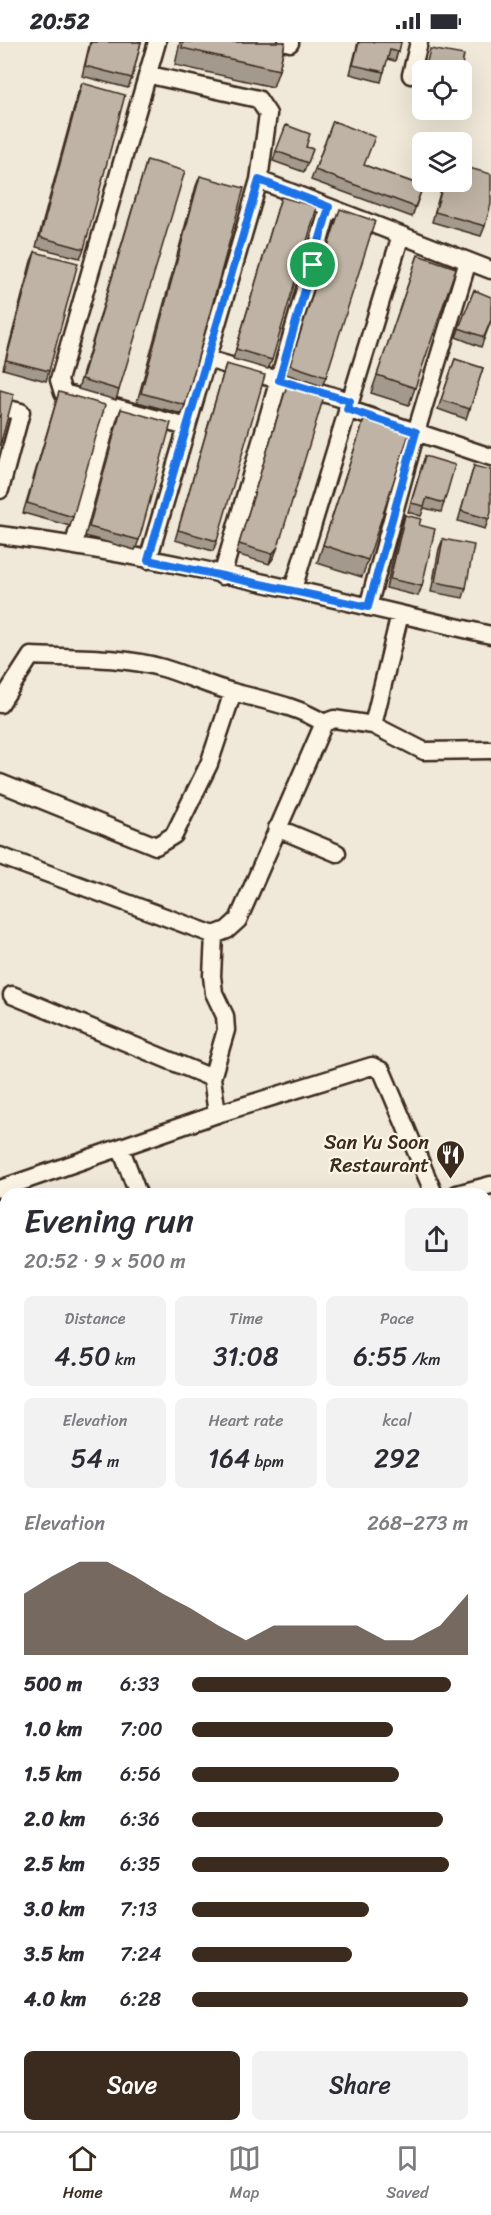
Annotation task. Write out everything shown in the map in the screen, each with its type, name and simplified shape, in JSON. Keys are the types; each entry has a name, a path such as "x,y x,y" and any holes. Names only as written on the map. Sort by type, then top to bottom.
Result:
{"street":[{"path":"158,42 58,380 63,393 187,427"},
{"path":"411,75 419,42"},
{"path":"148,560 259,180 268,114 258,99 150,75"},
{"path":"259,180 491,270"},
{"path":"222,576 329,207"},
{"path":"293,589 400,235"},
{"path":"368,607 416,432 468,261"},
{"path":"207,359 279,380 416,432 491,457"},
{"path":"0,407 21,412 0,489"},
{"path":"74,544 112,408"},
{"path":"0,535 74,544 293,589 491,635"},
{"path":"373,725 399,614"},
{"path":"0,705 31,656 118,660 162,668 233,692 304,710 324,723"},
{"path":"0,783 156,846 174,835 209,764 233,692"},
{"path":"0,856 214,935 227,930 238,920 324,723 334,719 373,725 424,751 490,750"},
{"path":"277,828 337,853"},
{"path":"214,935 212,976 214,993 225,1016 226,1030 212,1078 217,1114"},
{"path":"12,995 212,1078"},
{"path":"3,1188 217,1114 372,1066 382,1071 431,1188"},
{"path":"121,1149 136,1188"}],"building":[{"path":"91,42 141,42 132,78 85,66"},
{"path":"183,42 285,42 279,70 182,48"},
{"path":"359,42 401,42 399,52 390,50 384,72 353,65"},
{"path":"430,49 464,55 463,60 427,60"},
{"path":"82,83 125,95 84,249 40,237"},
{"path":"333,121 375,137 364,165 412,182 412,192 421,192 415,207 315,170"},
{"path":"286,125 310,134 306,147 313,149 308,163 276,151"},
{"path":"147,160 185,171 119,390 82,379"},
{"path":"472,169 491,174 491,204 485,226 435,212 441,192 472,192"},
{"path":"200,176 244,188 185,405 141,393"},
{"path":"281,197 317,207 272,360 236,349"},
{"path":"340,209 375,221 326,377 290,365"},
{"path":"35,252 78,263 49,371 6,360"},
{"path":"418,255 456,268 415,388 377,375"},
{"path":"474,290 491,297 491,320 484,337 459,328"},
{"path":"455,359 483,368 470,409 441,400"},
{"path":"226,364 265,375 217,541 178,530"},
{"path":"288,382 325,393 278,547 272,554 239,544"},
{"path":"0,390 14,394 0,446"},
{"path":"59,392 105,405 73,517 27,503"},
{"path":"121,409 171,423 139,540 89,527"},
{"path":"364,420 409,434 368,560 323,545"},
{"path":"425,456 455,465 444,503 427,498 424,506 411,503"},
{"path":"474,466 491,470 489,519 461,511"},
{"path":"405,515 421,519 419,525 435,529 422,586 390,579"},
{"path":"443,539 474,545 466,588 435,582"}],"place":[{"name":"San Yu Soon Restaurant","path":"450,1180"}],"route":[{"path":"259,180 329,207 313,265 279,380 350,401 347,409 416,432 368,607 293,589 148,560 259,180"}]}
